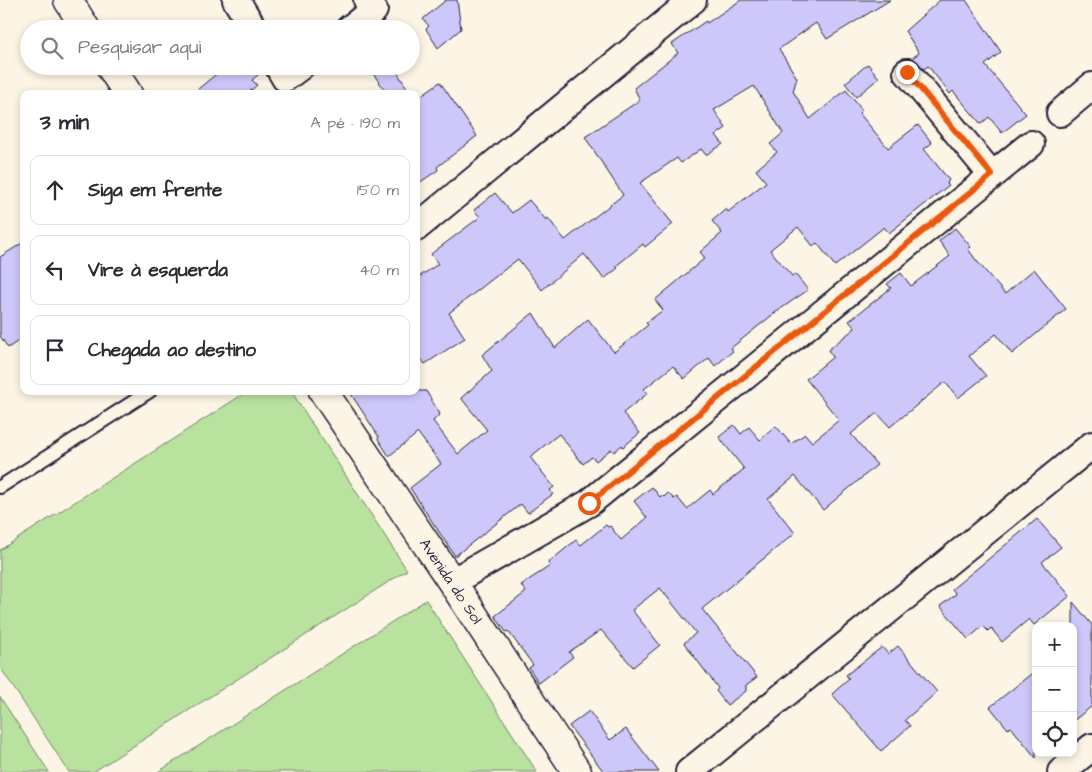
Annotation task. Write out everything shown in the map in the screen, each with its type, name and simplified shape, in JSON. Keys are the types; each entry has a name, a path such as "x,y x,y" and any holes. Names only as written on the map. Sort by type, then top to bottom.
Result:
{"street":[{"path":"68,0 80,20"},
{"path":"236,0 248,20"},
{"path":"361,20 374,10 367,0"},
{"path":"420,225 693,0"},
{"path":"907,72 992,175"},
{"path":"116,75 125,90"},
{"path":"1060,113 1092,86"},
{"path":"452,582 589,503 1031,144"},
{"name":"Avenida do Sol","path":"325,395 452,582 577,772"},
{"path":"689,772 1092,445"},
{"path":"1060,772 1092,747"}],"lane":[{"path":"0,487 144,395"}],"green space":[{"path":"242,395 294,395 407,570 93,772 69,772 0,667 0,550"},
{"path":"426,600 537,772 158,772"},
{"path":"0,697 49,772 0,772"}],"building":[{"path":"446,0 457,0 461,29 438,48 426,29 429,26 423,19"},
{"path":"741,0 890,0 827,39 816,23 779,49 797,78 793,91 810,119 846,90 862,110 859,113 888,148 918,125 932,143 924,149 949,180 947,183 949,185 889,233 884,227 835,266 817,243 813,246 798,227 770,250 792,276 795,274 808,290 776,312 731,348 733,351 715,366 709,358 684,379 673,366 644,389 648,393 623,413 640,433 623,447 622,445 614,452 611,449 596,461 592,457 583,464 559,434 530,457 554,487 550,490 553,494 528,513 521,504 455,556 410,488 441,464 418,433 389,456 352,395 420,395 420,391 426,391 440,414 433,421 458,454 487,430 461,398 492,371 482,355 533,313 555,348 588,319 614,352 648,325 646,323 663,310 655,300 705,258 700,252 722,233 712,221 726,209 728,212 766,182 756,170 777,152 770,144 783,133 754,86 714,110 726,128 716,135 723,144 706,155 701,149 681,163 677,158 640,183 673,224 645,247 643,244 616,266 618,268 604,279 584,254 542,290 518,259 449,313 465,338 425,364 420,357 420,276 438,264 431,254 480,217 474,210 495,193 512,213 529,200 546,220 548,218 565,240 623,195 585,137 640,100 634,88 678,53 672,44 706,21 707,23"},
{"path":"940,0 966,0 1001,52 985,65 1026,114 1002,133 989,117 981,124 953,91 950,94 928,66 924,69 912,58 919,53 905,31"},
{"path":"868,64 879,78 856,97 845,83"},
{"path":"215,75 258,75 252,80 257,85 251,90 197,90"},
{"path":"374,75 399,75 408,90 384,90"},
{"path":"440,82 477,136 437,167 438,170 420,182 420,96"},
{"path":"955,228 971,247 968,249 976,260 1005,294 1034,269 1066,309 1012,354 996,334 969,356 986,376 958,398 945,382 890,427 877,413 851,434 877,465 823,510 795,476 768,499 795,533 702,609 757,677 746,685 746,691 727,705 716,691 718,688 684,643 696,633 660,588 632,610 660,645 633,667 601,630 569,652 573,657 539,683 529,668 533,665 495,616 526,592 521,585 550,566 548,563 576,540 581,545 606,525 610,526 621,540 647,518 634,501 652,487 660,497 662,495 664,497 668,493 674,499 677,497 687,509 710,490 713,494 744,469 719,437 734,425 741,434 749,427 760,440 776,426 791,444 805,434 812,442 839,420 806,379 833,357 828,350 855,328 849,321 891,288 887,284 901,273 911,286 950,256 939,241"},
{"path":"20,244 20,340 8,348 0,336 0,257"},
{"path":"1037,519 1061,547 1042,562 1070,596 1038,622 1032,623 1029,619 1002,642 991,628 988,631 983,626 968,639 940,606 956,594 952,589"},
{"path":"1073,602 1092,625 1092,706 1077,718 1077,622 1073,622"},
{"path":"898,646 937,692 905,720 910,726 881,751 832,694 849,679 846,675 882,647 888,654"},
{"path":"1032,673 1032,753 1011,727 1008,729 990,707"},
{"path":"589,711 610,740 626,729 659,772 604,772 569,726"}],"route":[{"path":"589,503 992,175 907,72"}]}
